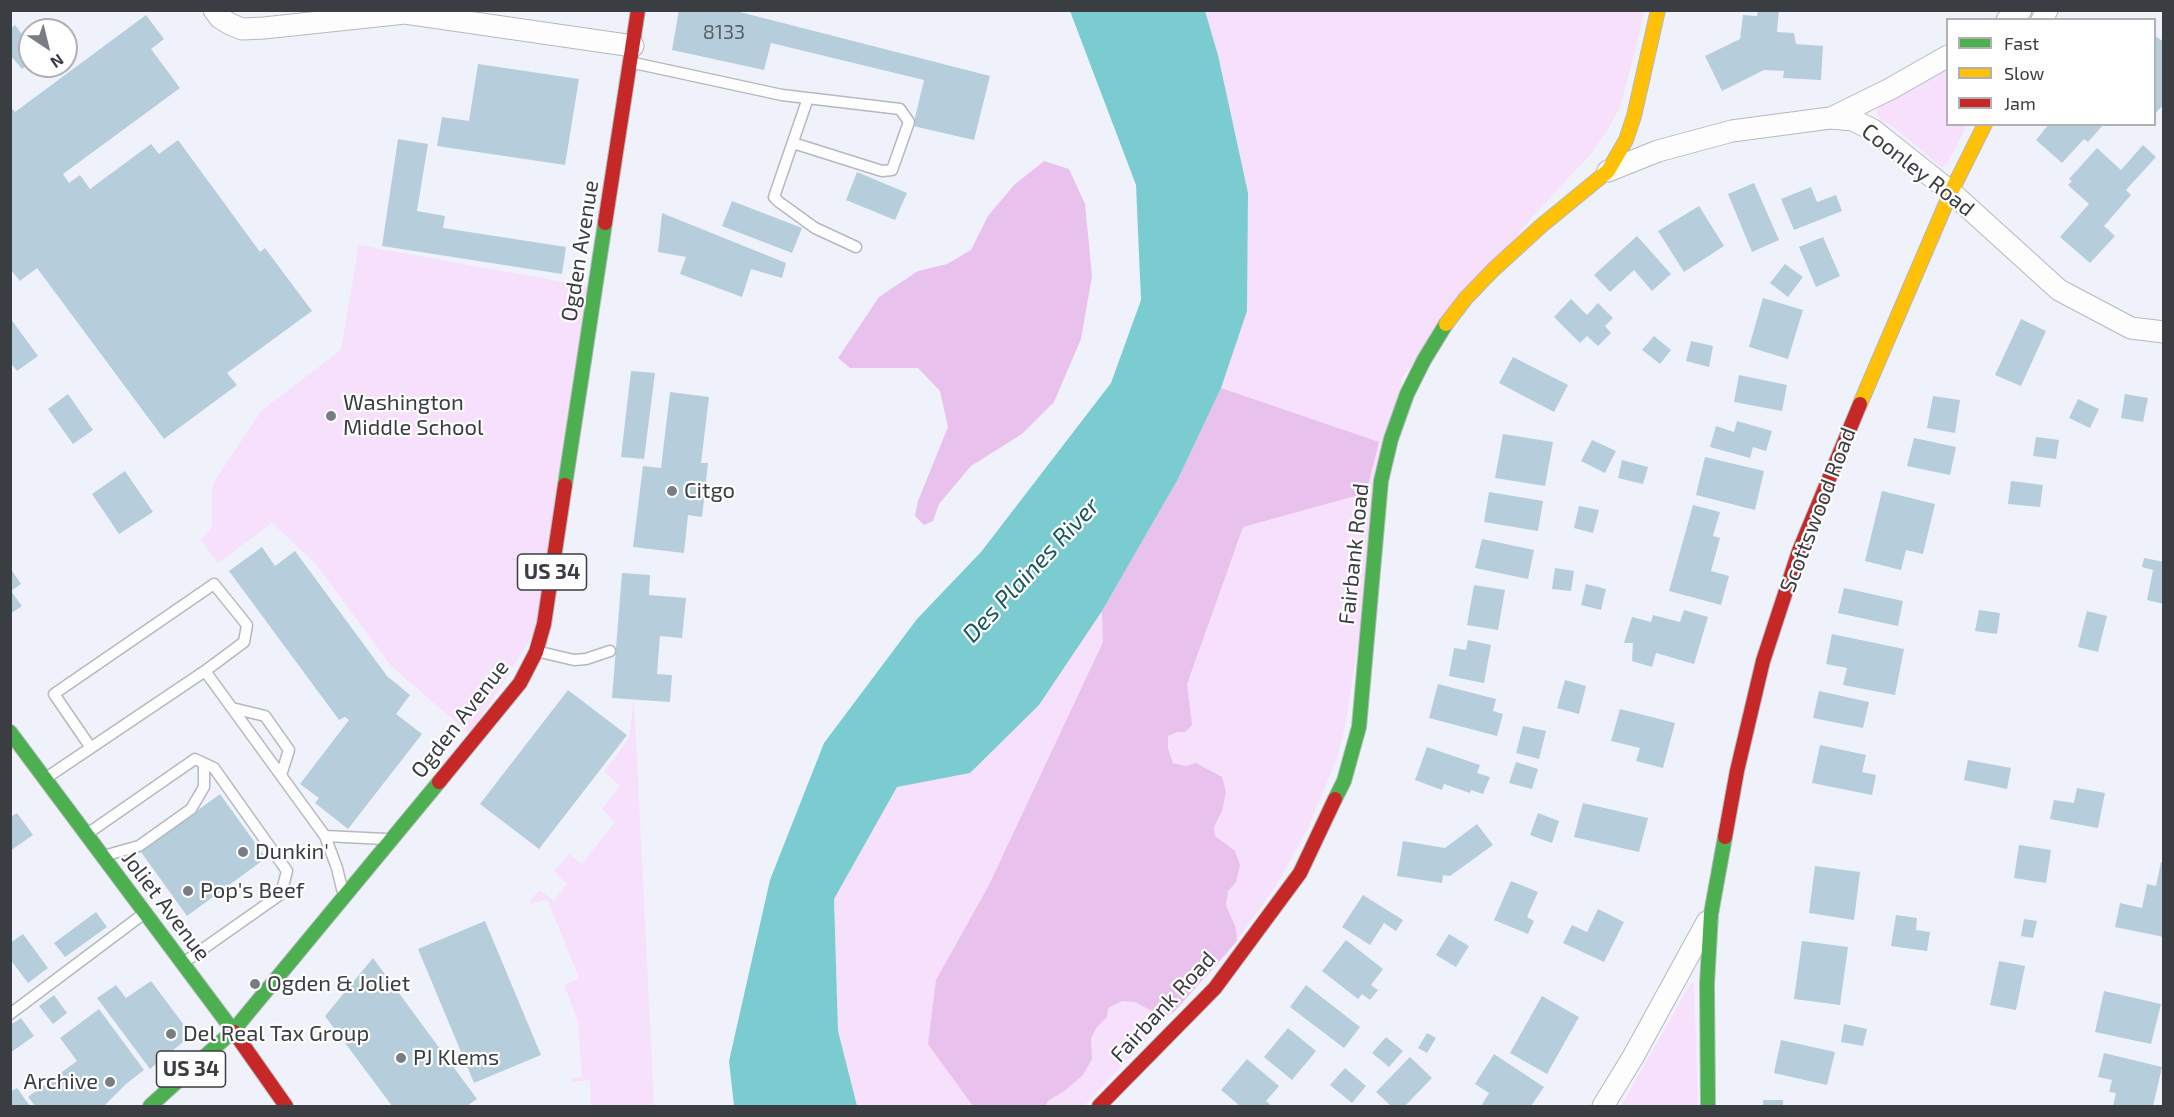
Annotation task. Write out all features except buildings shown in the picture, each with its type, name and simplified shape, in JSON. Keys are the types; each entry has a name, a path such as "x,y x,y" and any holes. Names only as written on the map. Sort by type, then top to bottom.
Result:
{"street":[{"path":"214,10 220,18 242,29 405,14 632,55"},
{"name":"Ogden Avenue","path":"150,1107 233,1031 520,683 536,652 544,624 638,10"},
{"name":"Fairbank Road","path":"1099,1107 1122,1080 1215,988 1300,873 1344,781 1359,727 1381,481 1391,440 1404,403 1424,360 1447,322 1466,298 1541,226 1608,171 1626,140 1634,117 1658,10"},
{"path":"1830,118 1890,89 1946,57"},
{"name":"Coonley Road","path":"1608,171 1658,151 1732,131 1830,118 1853,120 1873,130 1951,192 2059,290 2131,327 2163,332"},
{"name":"Scottswood Road","path":"1708,1107 1707,984 1712,915 1737,771 1763,662 1795,562 1847,435 1951,192 1984,126"},
{"name":"Joliet Avenue","path":"10,732 183,963 286,1107"},
{"name":"Scottswood Road","path":"1603,1107 1712,915"}],"lane":[{"path":"632,55 782,94 900,109 909,122 892,170 882,171 792,143"},
{"path":"808,98 774,197 815,228 856,247"},
{"path":"45,779 91,748 205,671 244,642 247,625 214,584 54,694 91,748"},
{"path":"536,652 574,660 586,659 610,651"},
{"path":"205,671 325,836 344,896"},
{"path":"232,708 265,716 289,750 281,775"},
{"path":"87,834 195,759 214,768 287,871 281,894 183,963"},
{"path":"103,856 139,846 191,809 204,787 204,764"},
{"path":"325,836 391,839"},
{"path":"10,1014 145,912"}],"shaded area":[{"path":"1205,11 1644,11 1620,107 1607,131 1590,155 1532,217 1402,378 1344,731 1336,761 1307,830 1276,886 1227,954 1084,1106 857,1106 838,1031 834,899 897,787 970,773 1247,311 1248,193 1218,55"},
{"path":"1946,70 1946,126 1966,126 1947,164 1941,167 1895,128 1880,120 1876,111 1880,106"},
{"path":"1044,161 1069,169 1085,204 1092,276 1081,339 1054,402 1022,434 971,466 939,504 933,521 924,525 915,516 918,501 948,427 940,391 918,368 850,368 838,358 879,297 918,271 947,264 971,250 988,216 1014,185"},
{"path":"359,245 591,287 539,626 470,734 392,667 315,563 272,523 218,563 200,539 206,536 212,526 214,482 262,410 341,350"},
{"path":"1221,388 1379,442 1366,493 1243,527 1187,684 1192,725 1185,732 1177,732 1168,736 1168,749 1173,763 1186,766 1196,763 1222,777 1226,792 1222,811 1214,827 1215,836 1235,851 1240,865 1236,882 1228,891 1226,906 1236,928 1237,941 1174,1012 1163,1017 1135,1002 1122,1001 1108,1008 1107,1017 1097,1027 1091,1038 1092,1059 1083,1075 1063,1092 1049,1100 1045,1106 973,1106 928,1044 936,980 989,885 1103,642 1102,611 1178,479"},
{"path":"634,699 654,1106 591,1106 590,1080 572,1082 571,1079 582,1076 578,1022 565,987 579,978 547,899 531,904 531,900 538,891 541,891 554,901 567,884 554,871 569,854 582,864 615,822 602,809 620,786 604,772 629,738"},
{"path":"1691,983 1694,983 1698,1106 1621,1106"}],"water":[{"name":"Des Plaines River","path":"1070,11 1205,11 1218,55 1248,193 1247,311 1221,388 1178,479 1102,611 1039,705 970,773 897,787 834,899 838,1031 857,1106 734,1106 729,1061 770,880 824,743 917,619 981,552 1111,383 1141,300 1136,185"}],"traffic: fast":[{"path":"565,485 605,223"},
{"path":"1335,799 1344,781 1359,727 1381,481 1391,439 1407,394 1446,324"},
{"path":"10,732 234,1032"},
{"path":"150,1106 233,1031 439,782"},
{"path":"1708,1106 1707,984 1711,914 1725,837"}],"traffic: slow":[{"path":"1446,324 1466,298 1493,270 1541,226 1608,171 1626,140 1634,116 1658,10"},
{"path":"1860,404 1951,192 1984,126"}],"traffic: jam":[{"path":"605,223 638,10"},
{"path":"1725,837 1737,771 1763,661 1799,551 1860,404"},
{"path":"439,782 520,683 536,652 544,624 565,485"},
{"path":"1099,1106 1215,988 1300,873 1335,799"},
{"path":"234,1032 286,1106"}],"place":[{"name":"Washington Middle School","path":"331,416"},
{"name":"Citgo","path":"672,491"},
{"name":"Dunkin'","path":"243,852"},
{"name":"Pop's Beef","path":"188,891"},
{"name":"Ogden & Joliet","path":"255,984"},
{"name":"Del Real Tax Group","path":"171,1034"},
{"name":"PJ Klems","path":"401,1058"},
{"name":"Archive","path":"110,1082"}]}
